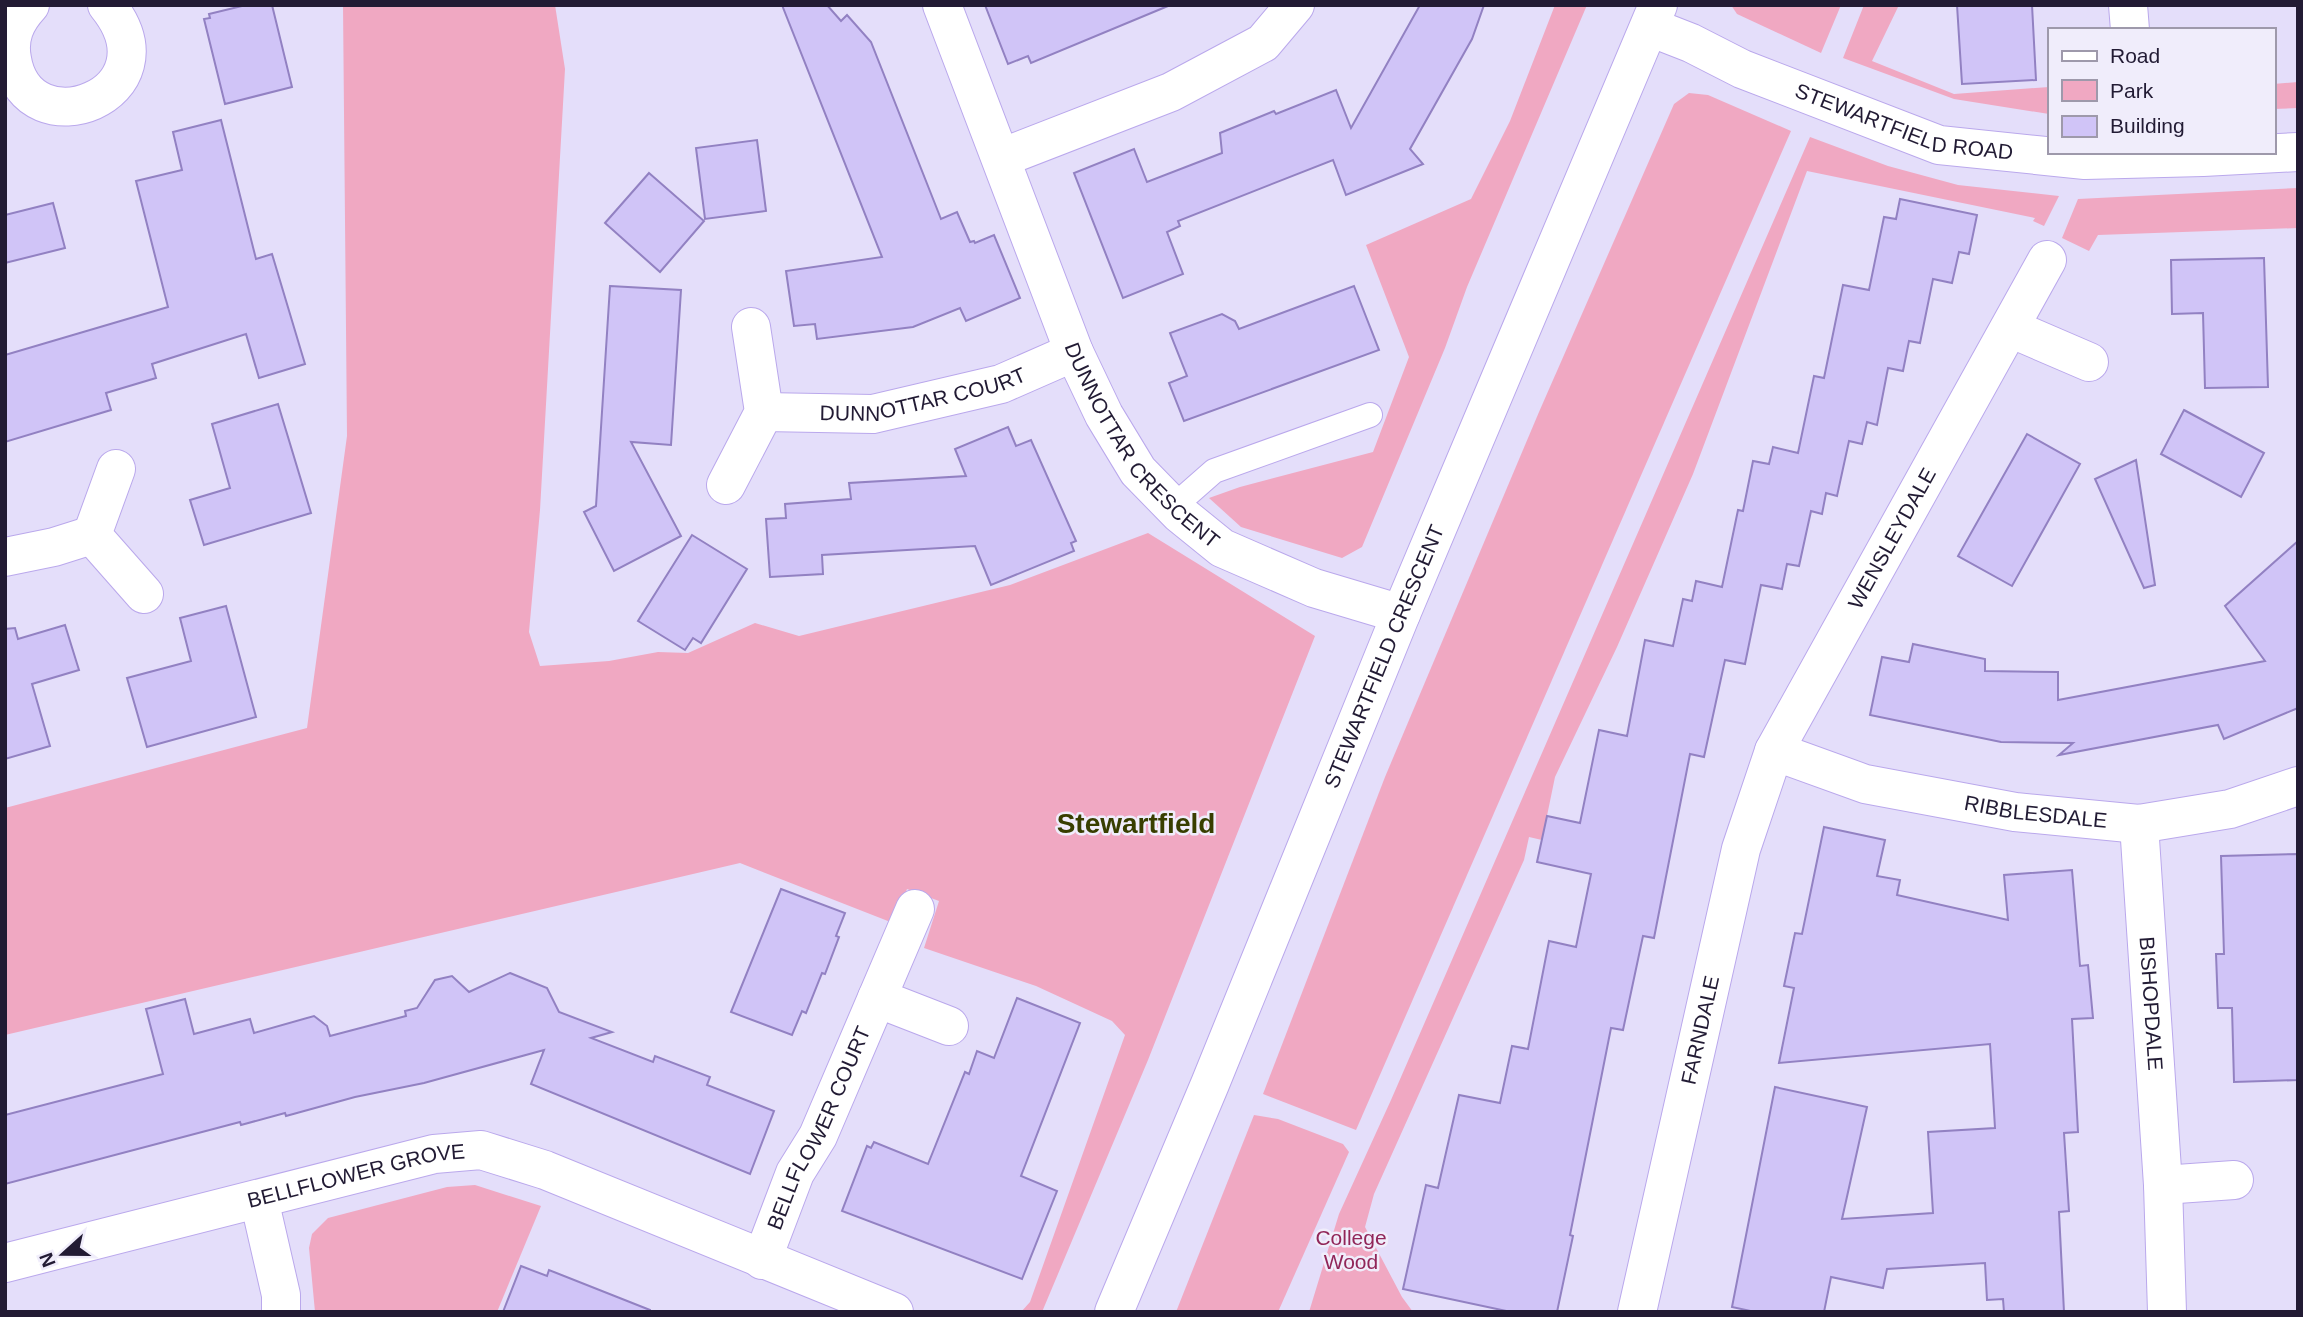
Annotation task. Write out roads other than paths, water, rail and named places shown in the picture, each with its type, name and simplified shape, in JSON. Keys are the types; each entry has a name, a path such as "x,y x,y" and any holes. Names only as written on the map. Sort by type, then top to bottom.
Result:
{"street":[{"path":"30,5 19,16 13,32 10,48 13,68 22,85 36,98 55,106 74,108 93,103 109,92 121,76 126,58 126,38 119,20 107,5"},
{"name":"DUNNOTTAR CRESCENT","path":"942,5 1074,352 1104,415 1138,471 1173,507 1222,548 1314,587 1401,614"},
{"path":"1001,158 1171,92 1264,43 1295,5"},
{"path":"2128,5 2130,28"},
{"name":"STEWARTFIELD ROAD","path":"1654,16 1691,43 1742,69 1939,145 2085,160 2260,154"},
{"name":"STEWARTFIELD CRESCENT","path":"1114,1312 1215,1072 1401,614 1654,16"},
{"name":"STEWARTFIELD ROAD","path":"2275,153 2298,152"},
{"name":"WENSLEYDALE","path":"1774,751 2047,260"},
{"path":"726,485 764,412 751,327"},
{"path":"2010,328 2089,362"},
{"name":"DUNNOTTAR COURT","path":"764,412 873,414 1001,384 1074,352"},
{"path":"92,535 116,469"},
{"path":"5,557 54,547 92,535"},
{"path":"92,535 144,594"},
{"name":"RIBBLESDALE","path":"1774,751 1865,784 2015,812 2139,824 2230,809 2298,786"},
{"name":"FARNDALE","path":"1637,1312 1741,849 1774,751"},
{"name":"BISHOPDALE","path":"2139,824 2164,1185 2167,1312"},
{"name":"BELLFLOWER COURT","path":"762,1260 795,1173 818,1136 915,909"},
{"path":"877,998 949,1026"},
{"name":"BELLFLOWER GROVE","path":"5,1263 434,1154 481,1150 545,1170 894,1312"},
{"path":"2164,1185 2234,1180"},
{"path":"259,1199 281,1295 281,1312"}],"lane":[{"path":"1173,507 1214,471 1370,415"}],"district":[{"name":"Stewartfield","path":"1136,823"}],"park label":[{"name":"College Wood","path":"1351,1250"}]}
